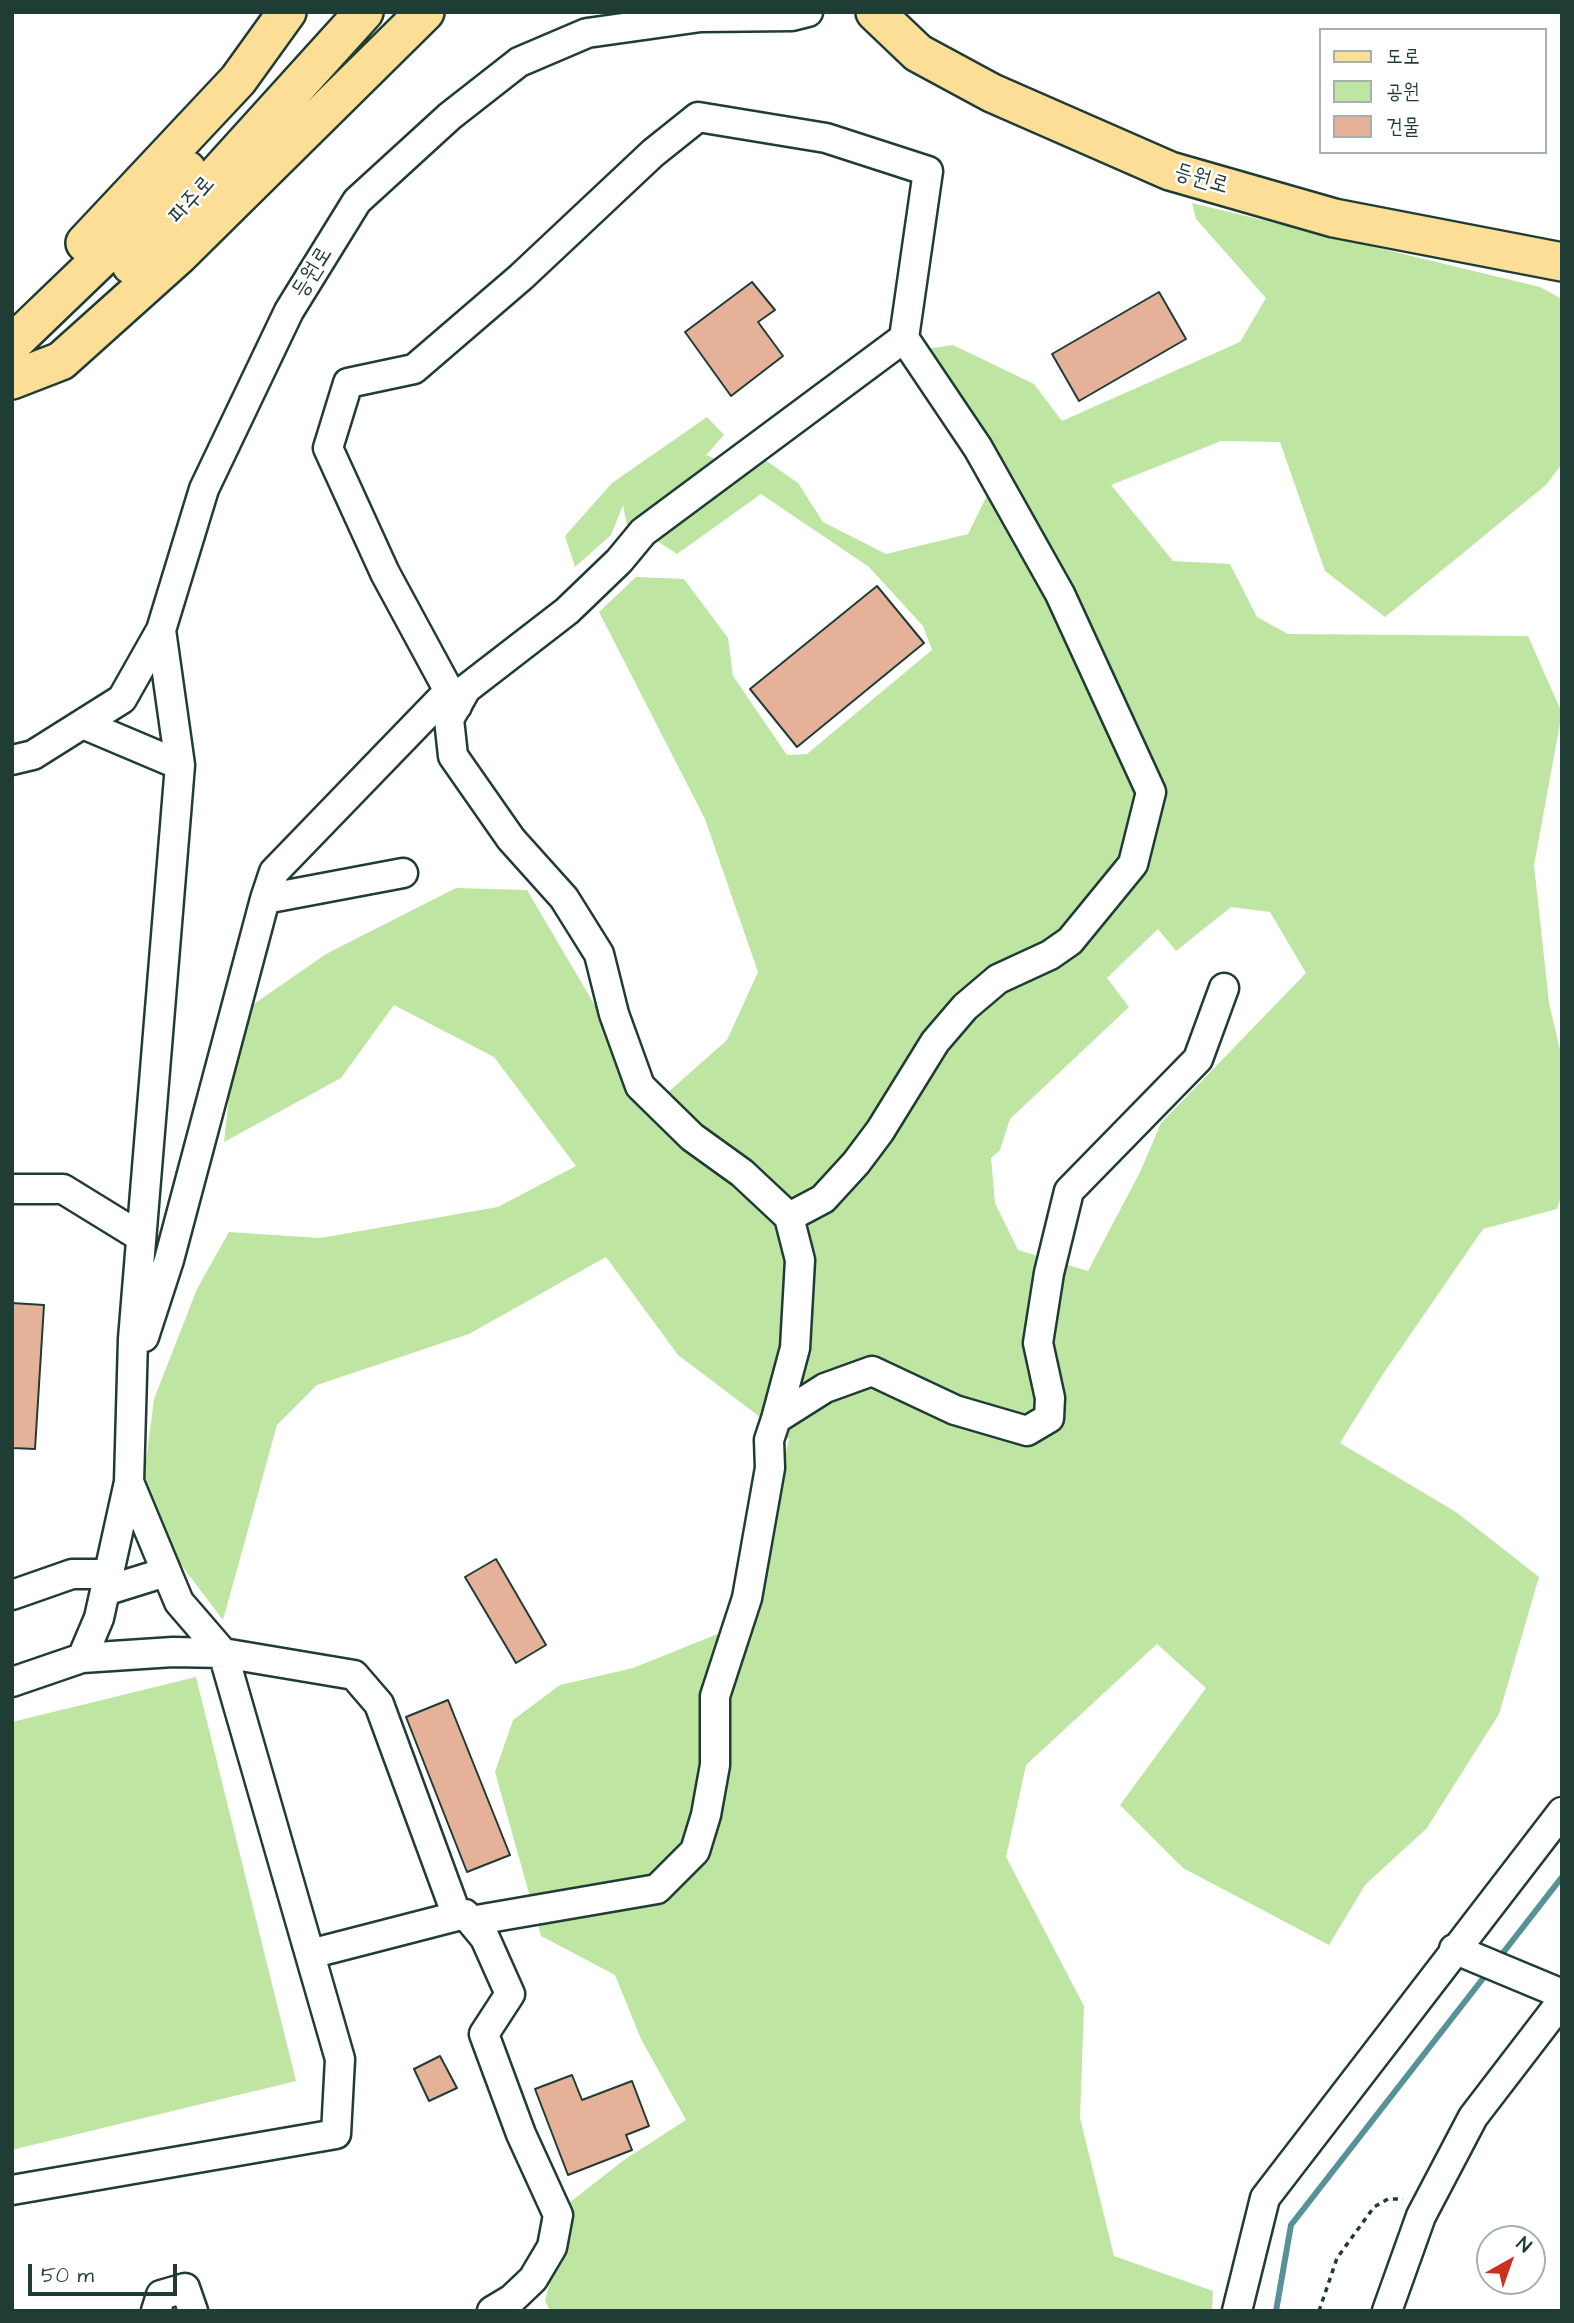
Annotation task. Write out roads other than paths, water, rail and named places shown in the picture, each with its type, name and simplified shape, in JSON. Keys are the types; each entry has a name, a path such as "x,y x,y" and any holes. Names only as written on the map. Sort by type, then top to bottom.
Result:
{"main road":[{"path":"12,330 44,289 238,80 287,12"},
{"name":"파주로","path":"12,344 142,219 332,12"},
{"name":"파주로","path":"12,380 164,233 364,12"},
{"path":"12,380 61,361 178,256 425,12"},
{"name":"등원로","path":"875,12 918,53 992,93 1170,172 1334,218 1562,262"}],"street":[{"name":"등원로","path":"12,760 33,755 122,699 161,630 204,489 289,311 357,201 450,117 519,62 553,47 587,33 701,17 792,16 808,12"},
{"path":"310,1954 464,1917 657,1889 695,1851 706,1815 715,1765 715,1696 747,1598 770,1468 769,1440 795,1348 800,1259 789,1217 742,1173 692,1137 639,1086 614,1014 599,954 564,898 511,839 453,756 449,719 453,699 385,573 328,448 348,383 414,369 520,278 653,153 698,117 827,138 928,171 904,338 978,448 1060,594 1152,792 1133,864 1070,940 1050,955 998,979 965,1007 935,1042 880,1131 856,1163 823,1199 789,1217"},
{"path":"132,1372 169,1260 274,872 453,699 567,611 620,561 643,532 904,338"},
{"path":"82,1658 99,1618 129,1482 132,1372 141,1237 180,765 161,630"},
{"path":"83,724 180,765"},
{"path":"265,898 403,873"},
{"path":"776,1419 825,1388 872,1371 955,1410 1027,1431 1049,1418 1050,1398 1038,1343 1049,1273 1069,1191 1198,1059 1224,988"},
{"path":"12,1189 63,1189 141,1237"},
{"path":"12,2190 336,2134 340,2059 223,1653 181,1605 129,1482"},
{"path":"12,1595 72,1574 107,1583 166,1572"},
{"path":"173,1652 181,1605"},
{"path":"12,1682 82,1658 173,1652 223,1653 354,1675 379,1704 464,1917 485,1938 510,1994 484,2034 521,2134 558,2215 552,2247 533,2279 512,2299 492,2311"},
{"path":"1237,2311 1265,2197 1562,1812"},
{"path":"1390,2310 1420,2216 1473,2117 1556,1994 1454,1949"},
{"path":"156,2311 161,2295 185,2288 194,2311"}],"waterway":[{"path":"1499,1958 1562,1877"},
{"path":"1276,2311 1291,2225 1488,1972"}]}
